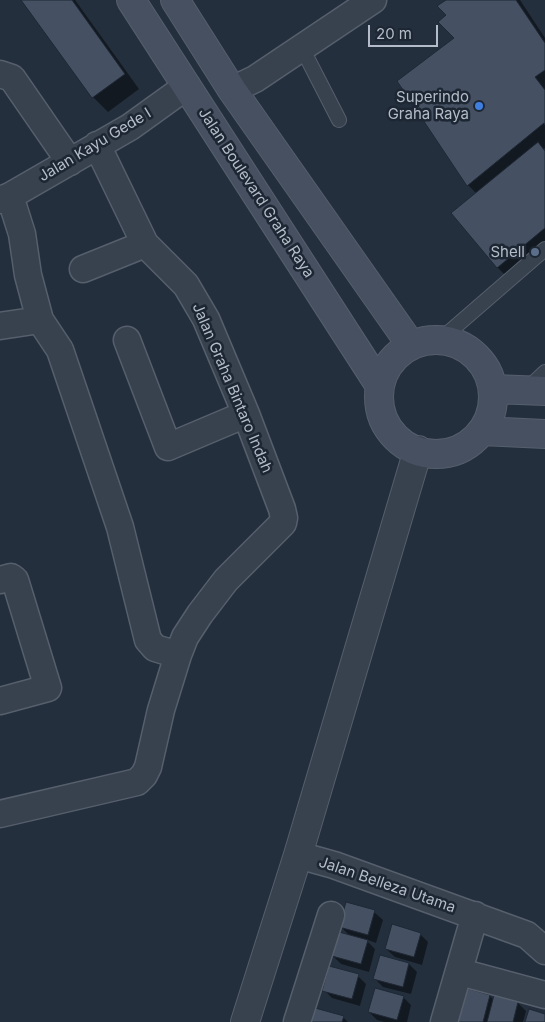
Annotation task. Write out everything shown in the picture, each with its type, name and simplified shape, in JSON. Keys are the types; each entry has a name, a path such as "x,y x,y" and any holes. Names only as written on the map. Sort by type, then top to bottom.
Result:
{"main road":[{"name":"Jalan Boulevard Graha Raya","path":"131,0 380,386"},
{"path":"176,0 232,90 411,345"},
{"path":"425,340 455,343 469,350 481,360 489,374 493,388 492,411 482,431 469,444 453,451 435,454 418,450 404,443 392,432 384,418 380,402 380,386 390,362 411,345 425,340"},
{"path":"493,388 539,384"},
{"path":"482,431 545,434"}],"street":[{"path":"232,90 255,79 373,0"},
{"path":"0,74 12,78 70,162"},
{"name":"Jalan Kayu Gede I","path":"5,198 70,162 140,119 187,86"},
{"name":"Jalan Graha Bintaro Indah","path":"97,145 145,244 186,285 206,318 246,414 284,518 283,523 226,580 185,637 178,655"},
{"path":"0,814 137,782 148,767 161,710 178,655 155,648 148,640 120,527 60,350 40,320 28,275 22,234 5,198"},
{"path":"84,269 145,244"},
{"path":"0,326 40,320"},
{"path":"127,340 168,446 246,414"},
{"path":"244,1022 298,855 418,450"},
{"path":"0,580 11,577 15,580 48,688 0,701"},
{"name":"Jalan Belleza Utama","path":"298,855 334,865 527,935 545,951"},
{"path":"297,1022 331,915"},
{"path":"444,1022 475,915"},
{"path":"460,972 545,995"}],"lane":[{"path":"302,48 339,120"},
{"path":"440,340 545,249"}],"building":[{"path":"21,0 72,0 125,74 92,98"},
{"name":"Superindo Graha Raya","path":"446,0 516,0 545,43 545,70 535,77 545,90 545,125 544,123 467,186 397,81 454,38 438,22 446,15 437,6"},
{"path":"538,142 545,151 545,228 497,268 451,213"},
{"path":"346,902 375,910 368,935 339,927"},
{"path":"392,924 421,933 414,957 385,949"},
{"path":"339,932 368,940 361,964 332,956"},
{"path":"380,955 409,963 403,987 373,979"},
{"path":"329,966 359,974 352,999 322,991"},
{"path":"375,988 404,996 397,1020 368,1012"},
{"path":"466,988 490,995 483,1022 457,1022"},
{"path":"494,995 518,1002 513,1022 487,1022"},
{"path":"315,1008 344,1016 342,1022 311,1022"},
{"path":"529,1009 545,1014 545,1022 525,1022"}],"place":[{"name":"Superindo Graha Raya","path":"479,106"},
{"name":"Shell","path":"535,252"}]}
